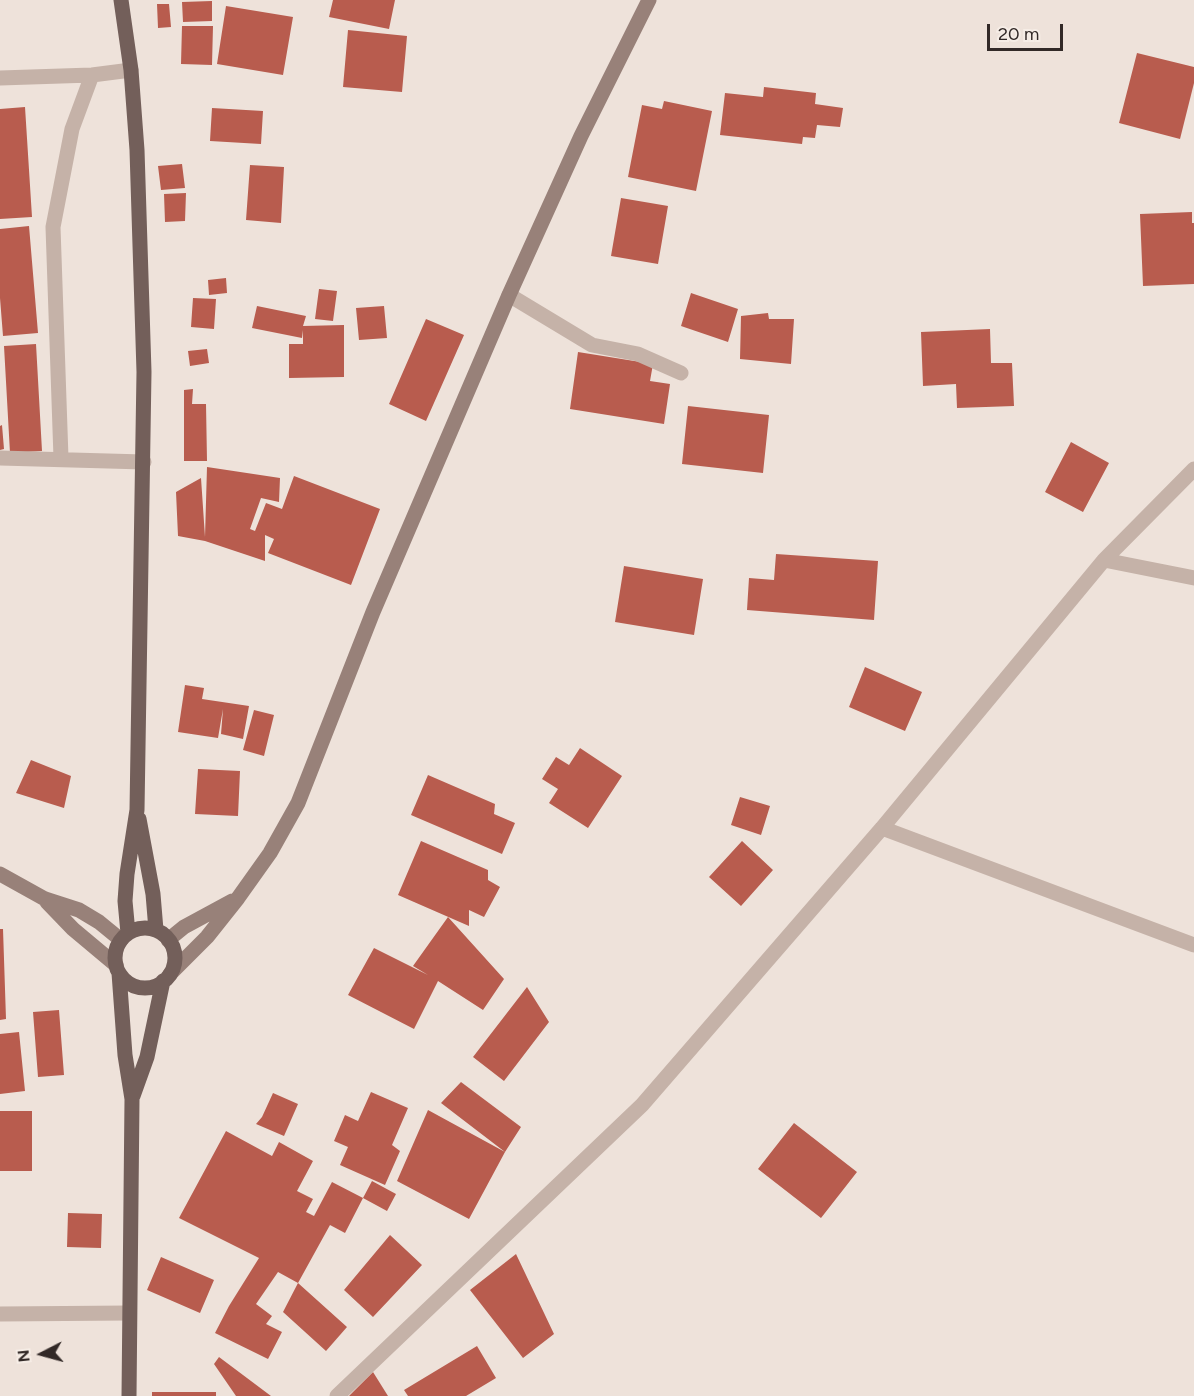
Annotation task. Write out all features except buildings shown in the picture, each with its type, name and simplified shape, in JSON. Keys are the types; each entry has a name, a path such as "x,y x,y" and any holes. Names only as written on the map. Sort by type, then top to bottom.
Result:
{"main road":[{"path":"121,0 131,70 137,150 144,462 137,810 127,874 124,936"},
{"path":"45,899 73,929 118,969 126,981 134,986 145,988 155,986 207,937 270,853 298,803 373,612 509,296 581,136 649,0"},
{"path":"137,810 151,885 156,930"},
{"path":"0,874 45,899 79,910 124,936"},
{"path":"168,940 184,927 238,898"},
{"path":"129,1396 132,1099 125,1055 117,947 124,936 136,929 156,930 168,940 174,953 174,963 167,977 147,1057 132,1099"}],"street":[{"path":"0,78 92,75 131,70"},
{"path":"61,458 53,227 72,129 92,75"},
{"path":"509,296 592,345 638,354 681,373"},
{"path":"0,458 144,462"},
{"path":"337,1396 642,1105 882,828 1104,560 1194,469"},
{"path":"1104,560 1194,578"},
{"path":"882,828 1194,945"},
{"path":"0,1314 129,1313"}]}
